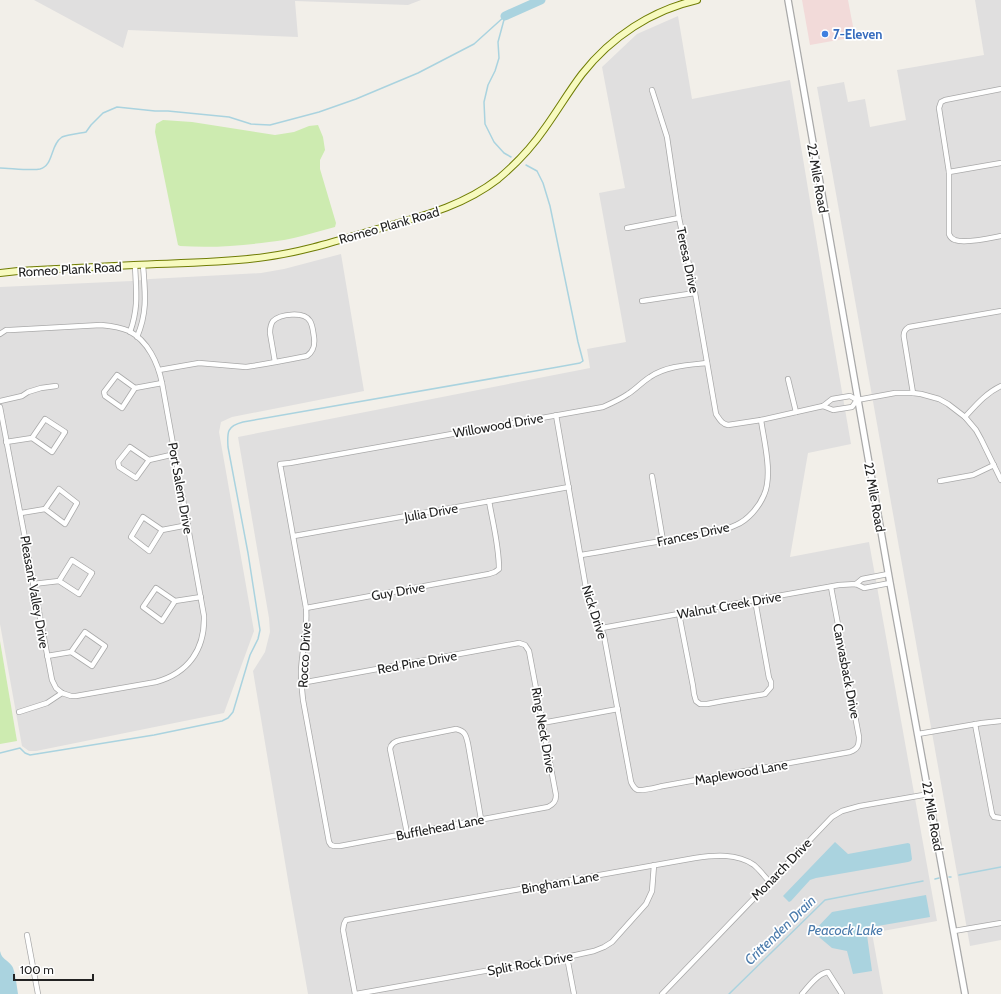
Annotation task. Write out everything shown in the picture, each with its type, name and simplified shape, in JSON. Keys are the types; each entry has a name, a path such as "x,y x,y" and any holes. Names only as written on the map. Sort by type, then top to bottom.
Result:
{"main road":[{"name":"Romeo Plank Road","path":"0,273 247,259 283,254 436,212 462,201 498,179 521,158 541,135 588,66 616,39 633,27 661,12 697,0"}],"street":[{"name":"22 Mile Road","path":"788,0 857,400 965,994"},
{"path":"1001,89 945,100 941,102 939,112 949,172 948,234 951,238 958,241 1001,236"},
{"name":"Teresa Drive","path":"652,90 666,137 679,218 695,293 716,414 720,421 728,425 761,420"},
{"path":"949,172 1001,163"},
{"path":"627,228 679,218"},
{"path":"130,332 136,309 137,293 135,265"},
{"path":"137,337 142,326 145,307 144,265"},
{"path":"642,301 695,293"},
{"path":"913,393 904,338 905,331 909,327 1001,311"},
{"path":"159,370 199,363 246,367 275,362 306,356 311,353 314,346 312,326 308,319 302,315 296,314 279,317 274,321 270,329 275,362"},
{"name":"Port Salem Drive","path":"0,334 6,330 101,325 116,327 130,332 150,350 159,370 162,383 201,597 204,616 202,639 195,654 185,667 174,675 166,679 141,685 76,696 62,693"},
{"name":"Willowood Drive","path":"280,464 603,407 628,394 651,376 675,367 707,363"},
{"path":"135,388 122,408 104,396 104,392 117,375 135,388 162,383"},
{"path":"788,379 796,412"},
{"path":"0,401 22,396 28,392 42,388 56,386"},
{"path":"965,416 985,396 1001,386"},
{"path":"761,420 823,406 832,399 850,396 857,400 886,394 921,394 939,399 965,416 976,430 1001,480"},
{"path":"823,406 833,410 852,407 857,400"},
{"name":"Pleasant Valley Drive","path":"0,407 52,680 56,688 62,693"},
{"name":"Nick Drive","path":"556,415 588,594 604,636 633,786"},
{"path":"6,442 32,438 52,452 65,432 45,418 32,438"},
{"name":"Frances Drive","path":"581,556 720,531 737,525 749,517 765,494 768,481 768,468 761,420"},
{"path":"149,460 130,447 118,462 119,467 136,478 149,460 175,454"},
{"name":"Rocco Drive","path":"280,464 306,608 301,671 303,700 329,842 331,845"},
{"path":"940,481 973,475 994,465"},
{"path":"652,476 663,541"},
{"name":"Julia Drive","path":"294,536 569,487"},
{"path":"21,513 45,509 59,489 77,503 65,524 45,509"},
{"name":"Guy Drive","path":"306,608 495,572 499,569 499,562 489,501"},
{"path":"162,530 150,551 131,537 143,517 162,530 188,525"},
{"path":"33,584 59,581 79,594 92,573 72,560 59,581"},
{"name":"Walnut Creek Drive","path":"602,628 755,600 856,584 862,579 888,574"},
{"name":"Walnut Creek Drive","path":"856,584 864,588 890,583"},
{"name":"Canvasback Drive","path":"831,587 859,737 858,747 850,752"},
{"path":"175,601 162,621 143,607 156,588 175,601 201,597"},
{"path":"679,614 696,701 700,704 707,704 765,694 771,687 771,682 755,600"},
{"path":"47,656 71,652 92,666 105,646 84,632 71,652"},
{"name":"Red Pine Drive","path":"301,683 519,644 525,645 529,651"},
{"name":"Ring Neck Drive","path":"529,651 556,795 556,800 554,803 548,806"},
{"path":"19,712 47,704 62,693"},
{"path":"542,723 618,709"},
{"path":"918,734 1001,721"},
{"path":"975,724 992,814 994,817 1001,818"},
{"path":"406,833 391,753 391,746 397,740 456,730 462,731 468,744 481,819"},
{"name":"Maplewood Lane","path":"633,786 638,790 642,790 850,752"},
{"name":"Monarch Drive","path":"662,994 832,817 842,811 860,806 929,794"},
{"name":"Bufflehead Lane","path":"331,845 340,846 548,806"},
{"name":"Bingham Lane","path":"355,994 343,930 346,920 716,855 735,857 744,860 754,865 769,881"},
{"name":"Split Rock Drive","path":"355,994 567,957 594,951 604,947 612,942 646,904 652,891 654,866"},
{"path":"954,931 1001,923"},
{"path":"27,935 38,994"},
{"path":"567,957 574,994"},
{"path":"802,994 824,972 828,972 842,994"}],"shaded area":[{"path":"34,0 421,0 408,5 295,1 298,37 128,30 123,48"},
{"path":"802,0 848,0 855,37 810,45"},
{"path":"975,0 1001,0 1001,940 970,946 817,87 844,82 848,102 865,99 870,127 906,120 897,70 984,55"},
{"path":"678,16 692,99 790,80 851,444 808,453 790,557 869,542 937,921 872,933 883,994 308,994 253,671 265,652 270,632 269,618 238,437 590,368 587,349 626,342 599,193 625,188 602,67 637,34"},
{"path":"341,254 364,391 232,417 221,422 219,432 254,631 224,713 36,751 29,751 22,746 0,624 0,287 261,273 284,269"}],"green space":[{"path":"163,120 192,122 275,135 294,132 309,126 318,125 323,137 325,150 320,160 320,169 336,223 335,227 294,238 236,246 191,247 178,245 155,132 156,124"},
{"path":"0,641 17,741 0,744"}],"water":[{"path":"835,842 848,854 908,843 910,844 912,859 908,862 810,880 789,902 783,896"},
{"name":"Peacock Lake","path":"926,895 930,917 866,928 872,971 853,974 847,951 832,948 813,932 832,912"},
{"path":"0,951 3,958 13,968 18,994 0,994"}],"waterway":[{"path":"505,16 541,0"},
{"path":"505,16 498,42 499,58 495,71 488,85 484,102 485,124 494,142 504,153 511,157"},
{"path":"0,168 32,170 44,167 48,163 55,145 62,137 86,132 103,113 117,107 229,117 251,124 270,125 319,112 356,99 418,73 474,44 505,16"},
{"path":"0,753 20,748 25,753 30,755 154,735 222,721 228,718 233,712 250,655 258,639 260,630 248,553 228,447 229,430 234,425 243,422 580,363 583,361 550,206 543,183 537,171 526,165"},
{"name":"Crittenden Drain","path":"959,875 1001,867"},
{"name":"Crittenden Drain","path":"935,879 939,878"},
{"name":"Crittenden Drain","path":"729,994 825,900 923,881"}],"place":[{"name":"7-Eleven","path":"825,34"}]}
